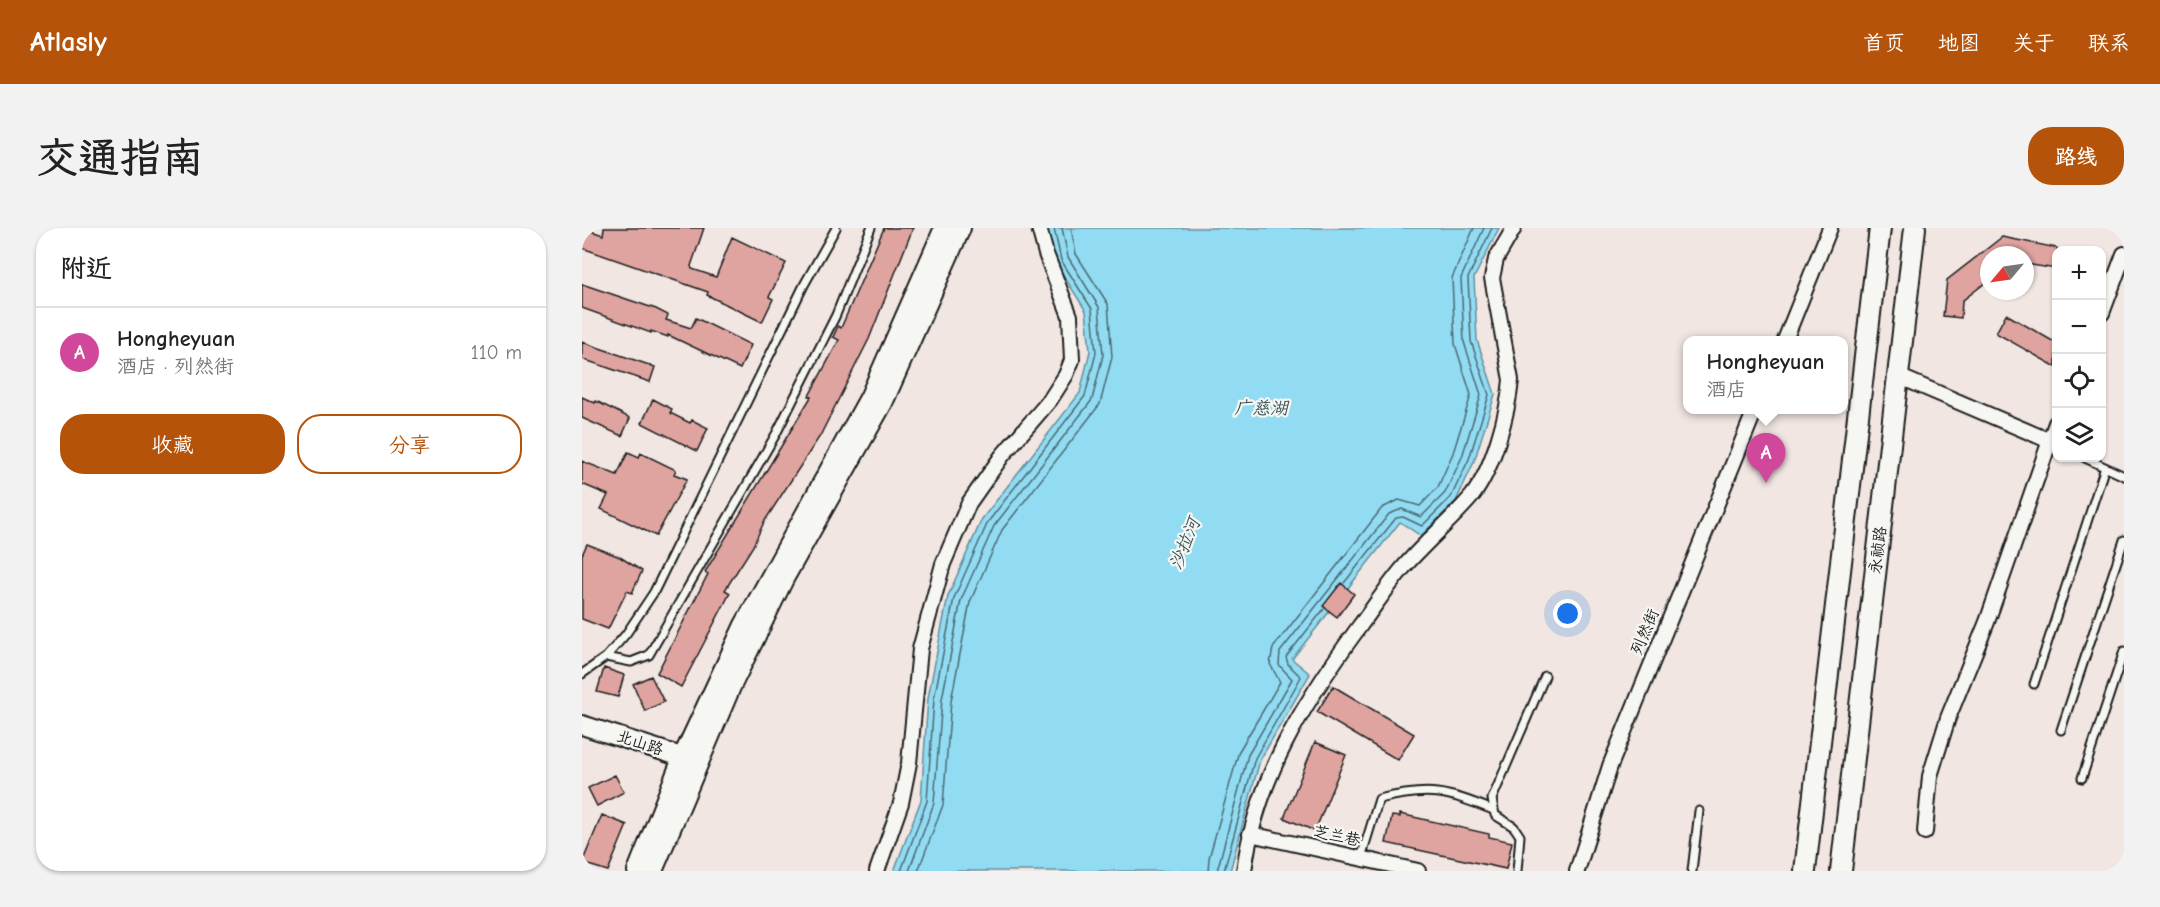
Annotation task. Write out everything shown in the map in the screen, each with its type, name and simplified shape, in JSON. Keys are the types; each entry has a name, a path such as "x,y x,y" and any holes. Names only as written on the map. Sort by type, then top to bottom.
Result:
{"main road":[{"path":"1805,871 1880,228"},
{"name":"永祯路","path":"1841,871 1916,228"}],"street":[{"path":"653,871 690,760 767,579 870,396 944,228"},
{"path":"637,871 690,760 785,577 884,403 961,228"},
{"path":"877,871 901,803 909,762 920,649 943,564 969,504 1002,456 1050,399 1066,375 1072,360 1070,316 1046,254 1039,228"},
{"path":"1244,871 1250,834 1272,770 1292,728 1325,674 1402,570 1471,496 1486,471 1509,397 1510,380 1492,278 1496,259 1514,228"},
{"path":"1787,336 1830,228"},
{"path":"2106,302 2124,254"},
{"path":"1898,375 2052,443"},
{"name":"列然街","path":"1577,871 1610,766 1753,414"},
{"path":"1925,832 1930,776 1948,718 1987,622 2052,446"},
{"name":"北山路","path":"582,725 690,760"},
{"name":"芝兰巷","path":"1250,834 1418,871"}],"lane":[{"path":"582,674 606,657 626,634 654,592 799,296 836,228"},
{"path":"606,657 631,662 649,655 776,434 836,315 871,228"},
{"path":"2094,462 2124,476"},
{"path":"2034,684 2105,467"},
{"path":"2061,730 2124,540"},
{"path":"2082,778 2124,651"},
{"path":"1493,810 1492,799 1545,676"},
{"path":"1361,858 1379,799 1427,790 1454,794 1493,810 1499,818 1514,827 1520,836 1517,871"},
{"path":"1692,871 1699,811"}],"water":[{"name":"广慈湖","path":"1048,228 1499,228 1474,278 1477,340 1495,394 1474,462 1456,501 1421,536 1400,522 1292,659 1310,674 1260,760 1230,871 894,871 921,800 928,698 948,596 982,519 1080,393 1090,351 1086,311 1055,262"}],"building":[{"path":"582,228 603,235 604,228 704,228 691,266 692,269 716,277 732,237 786,263 769,297 773,299 762,322 707,295 708,292 582,248"},
{"path":"884,228 913,228 869,339 820,436 764,522 753,546 725,590 730,593 681,687 657,673 708,574 705,572 811,397 809,396 839,340 833,337 838,326 841,328"},
{"path":"2002,237 2052,247 2052,268 2034,265 2034,246 1990,246"},
{"path":"1980,254 1980,287 1962,301 1961,318 1943,316 1947,280"},
{"path":"582,284 656,309 668,315 666,320 691,328 696,318 751,345 740,369 668,335 668,337 651,331 651,333 582,308"},
{"path":"2006,314 2052,341 2052,365 1996,333"},
{"path":"582,342 655,367 650,382 582,359"},
{"path":"582,397 595,403 596,401 630,418 622,436 582,418"},
{"path":"653,399 672,409 670,413 690,423 692,420 708,428 697,451 642,423"},
{"path":"628,452 639,457 641,453 676,470 674,474 687,479 656,536 601,509 608,495 582,484 582,461 617,475"},
{"path":"587,544 620,557 642,571 632,593 627,591 608,629 582,619 582,555"},
{"path":"1341,583 1354,594 1337,617 1323,606"},
{"path":"604,668 624,675 618,697 597,692"},
{"path":"651,676 664,702 645,711 633,684"},
{"path":"1333,686 1414,734 1398,760 1317,712"},
{"path":"1315,742 1346,755 1315,831 1284,818"},
{"path":"615,775 624,792 597,806 588,788"},
{"path":"1400,814 1489,834 1489,837 1512,842 1506,869 1386,843 1392,816 1400,817"},
{"path":"602,815 627,825 608,871 582,863"}],"place":[{"name":"Hongheyuan","path":"1766,483"}],"water label":[{"name":"沙拉河","path":"1185,544"}]}
